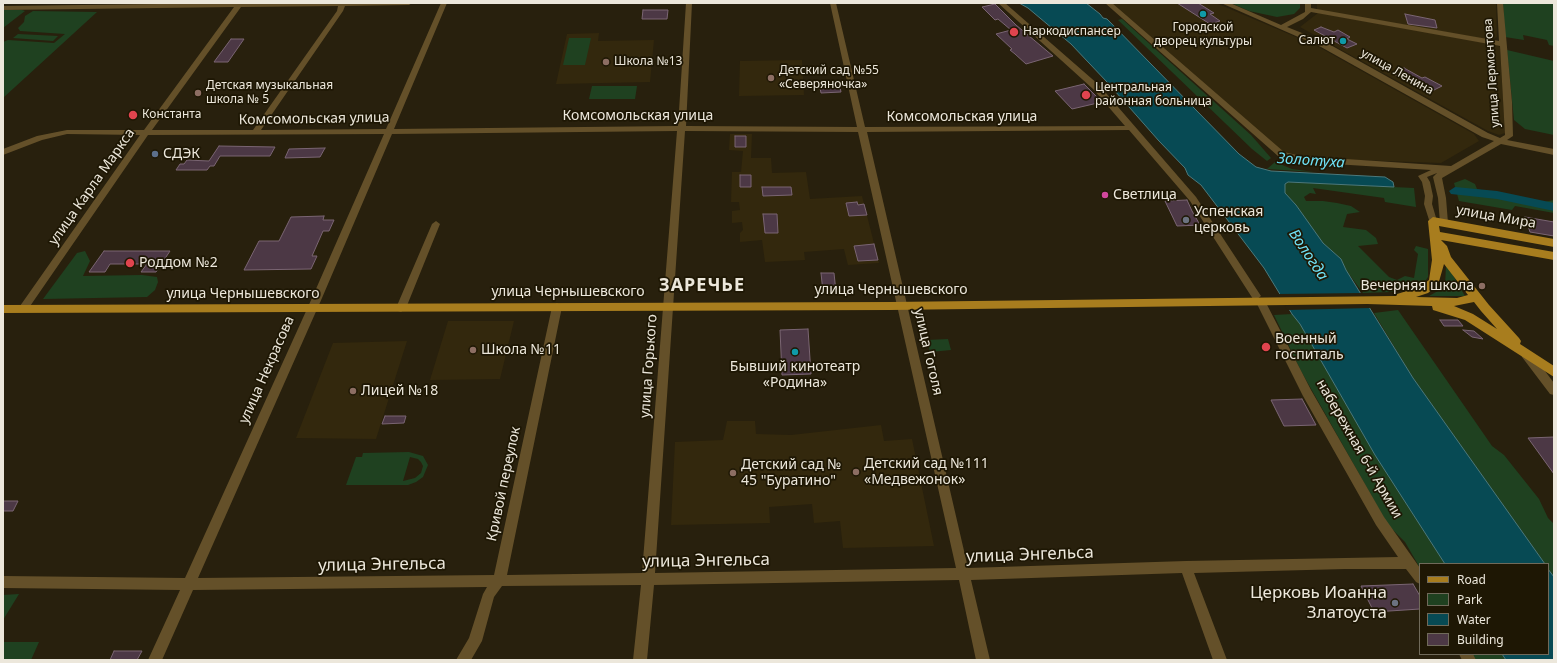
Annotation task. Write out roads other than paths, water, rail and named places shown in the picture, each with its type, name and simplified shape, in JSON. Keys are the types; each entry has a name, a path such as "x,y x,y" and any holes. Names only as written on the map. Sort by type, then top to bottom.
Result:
{"main road":[{"path":"1438,222 1441,247 1446,259"},
{"name":"улица Мира","path":"1438,222 1554,243"},
{"path":"1400,297 1424,290 1434,282 1438,268 1437,249 1439,236"},
{"name":"улица Мира","path":"1439,236 1554,256"},
{"path":"1437,249 1446,259 1471,295 1485,308 1526,354"},
{"path":"1367,300 1400,297 1453,297 1471,295"},
{"path":"1367,300 1457,302 1471,295"},
{"name":"улица Чернышевского","path":"3,309 902,306 1261,303 1367,300"},
{"path":"1388,301 1430,306 1455,311 1480,324 1554,372"}],"street":[{"path":"256,132 340,11 343,3"},
{"path":"3,8 34,5 409,3"},
{"name":"улица Некрасова","path":"155,660 312,308 444,3"},
{"name":"улица Горького","path":"640,660 648,579 689,3"},
{"name":"улица Гоголя","path":"833,3 862,130 874,191 902,306 983,660"},
{"name":"набережная 6-й Армии","path":"1001,3 1096,87 1193,199 1261,303 1307,393 1376,514 1419,577"},
{"path":"1108,3 1276,152 1289,157 1310,160 1450,168"},
{"name":"улица Ленина","path":"1224,3 1324,45 1482,134 1500,141 1554,152"},
{"name":"улица Лермонтова","path":"1450,168 1507,138 1509,131 1500,3"},
{"name":"улица Карла Маркса","path":"23,309 146,134 240,4"},
{"path":"1282,27 1301,18 1308,7 1503,44"},
{"name":"Комсомольская улица","path":"3,152 40,138 57,134 136,132 146,134 681,128 862,130 1130,128"},
{"path":"1392,165 1438,184"},
{"path":"1414,166 1426,178 1429,196 1428,204 1438,222"},
{"path":"1426,178 1450,168"},
{"path":"1438,222 1442,198 1437,177 1450,168"},
{"path":"401,308 436,224"},
{"name":"Кривой переулок","path":"463,660 476,641 489,594 499,581 557,307"},
{"path":"1526,354 1554,392"},
{"name":"улица Энгельса","path":"3,582 188,584 648,579 963,574 1186,567 1409,563"},
{"path":"1186,567 1220,660"}],"water":[{"name":"Вологда","path":"1019,3 1086,3 1103,18 1107,19 1239,154 1256,167 1271,171 1385,177 1393,182 1394,187 1288,182 1285,184 1285,193 1296,205 1323,243 1341,259 1346,270 1413,378 1544,563 1444,563 1375,455 1300,324 1292,314 1264,268 1201,185 1188,175 1185,168 1071,44 1028,8"},
{"path":"1549,570 1554,577 1554,660 1506,660 1503,655 1549,655"}],"waterway":[{"name":"Золотуха","path":"1455,191 1497,195 1554,207"}],"place":[{"name":"Городской дворец культуры","path":"1203,14"},
{"name":"Наркодиспансер","path":"1014,32"},
{"name":"Салют","path":"1343,41"},
{"name":"Школа №13","path":"606,62"},
{"name":"Детский сад №55 «Северяночка»","path":"771,78"},
{"name":"Детская музыкальная школа № 5","path":"198,93"},
{"name":"Центральная районная больница","path":"1086,95"},
{"name":"Константа","path":"133,115"},
{"name":"СДЭК","path":"155,154"},
{"name":"Светлица","path":"1105,195"},
{"name":"Успенская церковь","path":"1186,220"},
{"name":"Роддом №2","path":"130,263"},
{"name":"Вечерняя школа","path":"1482,286"},
{"name":"Военный госпиталь","path":"1266,347"},
{"name":"Школа №11","path":"473,350"},
{"name":"Бывший кинотеатр «Родина»","path":"795,352"},
{"name":"Лицей №18","path":"353,391"},
{"name":"Детский сад №111 «Медвежонок»","path":"856,472"},
{"name":"Детский сад № 45 \"Буратино\"","path":"733,473"},
{"name":"Церковь Иоанна Златоуста","path":"1395,603"}],"district":[{"name":"ЗАРЕЧЬЕ","path":"702,286"}]}
